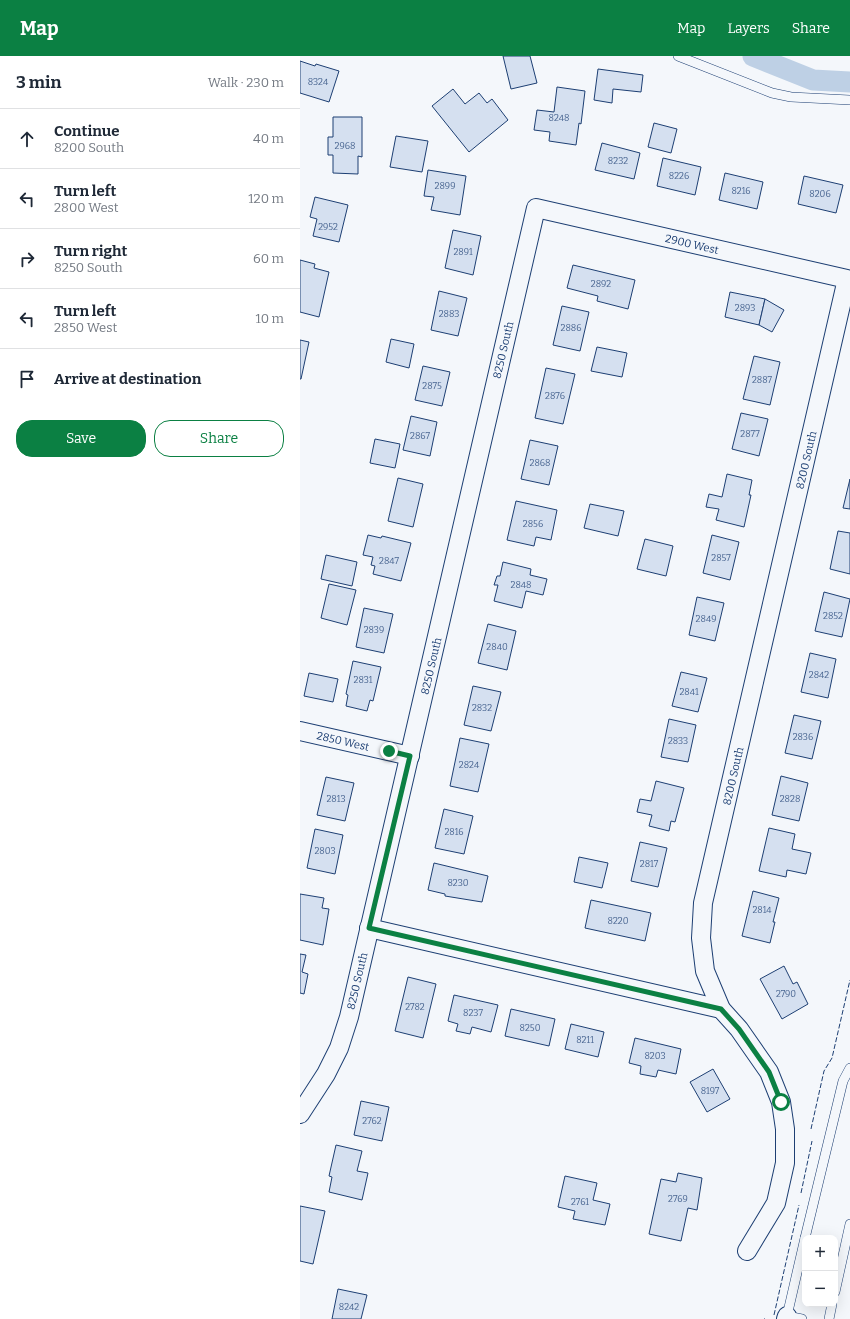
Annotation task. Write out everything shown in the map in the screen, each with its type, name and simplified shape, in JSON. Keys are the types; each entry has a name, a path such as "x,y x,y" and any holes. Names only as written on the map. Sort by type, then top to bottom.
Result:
{"street":[{"name":"2900 West","path":"536,208 848,280"},
{"name":"8250 South","path":"300,1114 326,1074 339,1048 349,1017 536,208"},
{"name":"8200 South","path":"747,1251 776,1203 785,1163 785,1129 781,1102 769,1072 739,1029 721,1009 705,971 701,938 703,903 848,280"},
{"name":"2850 West","path":"300,731 410,756"},
{"path":"369,928 721,1009"}],"lane":[{"path":"678,56 772,93 791,97 850,100"},
{"path":"806,1235 843,1081 850,1068"},
{"path":"838,1278 850,1224"},
{"path":"791,1318 802,1255"},
{"path":"829,1319 831,1307"}],"building":[{"path":"503,56 530,56 537,83 511,89"},
{"path":"300,61 339,71 329,102 300,93"},
{"path":"598,69 643,75 641,92 613,89 612,103 594,100"},
{"path":"557,87 585,91 581,124 579,123 576,145 549,141 550,132 534,130 537,110 554,112"},
{"path":"453,89 465,104 479,93 487,103 492,99 508,120 469,152 432,106"},
{"path":"333,117 362,117 362,157 358,156 358,174 333,173 333,155 328,155 328,137 333,137"},
{"path":"654,123 677,129 671,153 648,147"},
{"path":"396,136 428,141 422,172 390,167"},
{"path":"602,143 640,153 634,179 595,170"},
{"path":"663,158 701,167 695,195 657,186"},
{"path":"428,170 466,176 460,215 431,210 434,197 424,196"},
{"path":"725,173 763,182 757,209 719,200"},
{"path":"804,176 843,185 836,213 798,204"},
{"path":"315,197 348,205 339,242 313,236 317,219 310,217"},
{"path":"453,230 481,236 473,275 445,268"},
{"path":"300,260 315,264 314,268 329,272 319,317 300,312"},
{"path":"573,265 635,280 628,309 597,301 598,296 567,288"},
{"path":"439,291 467,298 458,336 431,330"},
{"path":"730,292 765,299 759,325 725,317"},
{"path":"765,299 784,310 772,332 759,325"},
{"path":"562,306 589,312 580,351 553,345"},
{"path":"391,339 414,344 409,368 386,362"},
{"path":"300,340 309,342 301,379 300,379"},
{"path":"597,347 627,353 622,377 591,371"},
{"path":"754,356 780,362 770,405 743,399"},
{"path":"423,366 450,372 442,406 415,400"},
{"path":"546,368 575,374 563,424 535,418"},
{"path":"741,413 768,419 759,456 732,449"},
{"path":"411,416 437,422 430,456 403,450"},
{"path":"375,439 400,444 395,468 370,463"},
{"path":"530,440 558,446 549,485 521,479"},
{"path":"727,474 752,480 749,495 751,495 744,527 716,520 719,509 706,507 709,494 722,497"},
{"path":"398,478 423,484 413,527 388,521"},
{"path":"850,479 850,509 843,508"},
{"path":"516,501 557,510 551,540 536,537 534,546 507,540"},
{"path":"590,504 624,511 618,536 584,528"},
{"path":"838,531 850,533 850,574 830,569"},
{"path":"368,535 381,538 382,536 411,543 401,581 373,574 375,566 371,565 373,557 363,555"},
{"path":"712,535 739,542 730,580 703,573"},
{"path":"645,539 673,546 666,576 637,569"},
{"path":"326,555 357,562 352,586 321,579"},
{"path":"503,562 531,569 530,575 547,579 543,595 526,591 522,608 494,601 498,585 494,585 497,576 500,576"},
{"path":"329,584 356,590 347,625 321,618"},
{"path":"824,592 850,599 842,637 815,631"},
{"path":"697,597 724,603 715,641 689,635"},
{"path":"364,608 393,614 384,653 356,647"},
{"path":"488,624 516,631 507,670 478,663"},
{"path":"810,653 836,659 828,698 801,692"},
{"path":"353,661 381,667 373,701 370,700 367,711 346,706 348,695 346,694"},
{"path":"681,672 707,678 698,712 672,706"},
{"path":"309,673 338,679 333,702 304,696"},
{"path":"473,686 501,692 491,731 464,725"},
{"path":"794,715 821,721 812,759 785,753"},
{"path":"669,719 696,725 688,762 661,757"},
{"path":"460,738 489,744 478,792 450,786"},
{"path":"781,776 808,783 799,821 772,815"},
{"path":"326,777 354,783 345,821 317,815"},
{"path":"656,781 684,788 675,822 671,821 669,831 649,826 652,815 637,812 640,799 651,801"},
{"path":"444,809 473,816 464,854 435,848"},
{"path":"769,828 795,834 792,849 811,853 806,874 787,870 786,877 759,871"},
{"path":"315,829 343,835 335,874 307,868"},
{"path":"640,842 667,848 658,887 631,881"},
{"path":"579,857 608,863 602,888 574,882"},
{"path":"434,863 488,876 482,902 445,896 445,894 428,890"},
{"path":"753,891 779,898 770,943 742,936"},
{"path":"300,894 324,898 322,908 329,909 323,945 300,940"},
{"path":"591,900 651,913 645,941 585,928"},
{"path":"300,954 306,955 302,972 308,974 304,994 300,993"},
{"path":"784,966 793,984 797,982 808,1004 782,1019 760,979"},
{"path":"408,977 436,984 423,1038 395,1031"},
{"path":"454,995 498,1005 491,1032 472,1027 470,1034 456,1031 458,1024 448,1021"},
{"path":"511,1009 555,1019 549,1046 505,1036"},
{"path":"571,1024 604,1032 598,1057 565,1049"},
{"path":"635,1038 681,1049 676,1074 658,1070 656,1077 640,1074 641,1066 629,1063"},
{"path":"713,1069 730,1099 707,1112 690,1082"},
{"path":"361,1101 389,1107 382,1141 354,1135"},
{"path":"336,1145 362,1151 357,1171 368,1173 362,1200 329,1192 332,1177 329,1176"},
{"path":"678,1173 702,1178 697,1210 688,1208 681,1241 649,1234 661,1179 676,1182"},
{"path":"565,1176 597,1183 593,1200 610,1204 605,1225 573,1219 575,1211 558,1207"},
{"path":"300,1206 325,1211 313,1264 300,1261"},
{"path":"338,1289 367,1295 361,1319 332,1319"}],"waterway":[{"path":"753,56 813,80 850,82"}],"fence":[{"path":"811,1129 824,1071 832,1058 850,980"},
{"path":"801,1193 812,1141"},
{"path":"774,1315 799,1205"}],"route":[{"path":"389,751 410,756 369,928 721,1009 739,1029 769,1072 781,1102"}]}
